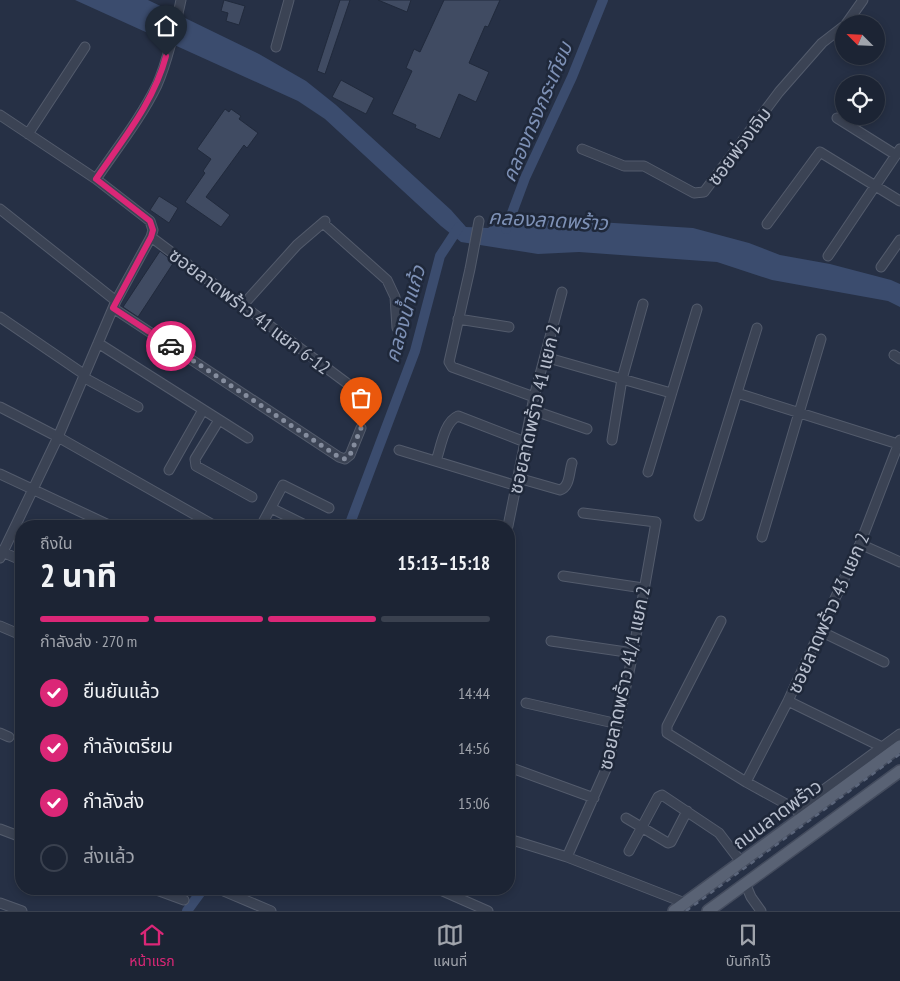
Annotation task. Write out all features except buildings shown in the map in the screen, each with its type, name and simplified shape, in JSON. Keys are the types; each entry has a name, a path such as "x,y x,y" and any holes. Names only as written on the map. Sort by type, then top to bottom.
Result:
{"main road":[{"name":"ถนนลาดพร้าว","path":"674,911 741,862 801,812 900,746"},
{"name":"ถนนลาดพร้าว","path":"708,911 900,771"}],"street":[{"path":"96,179 148,102 162,71 181,0"},
{"path":"276,47 289,0"},
{"name":"ซอยพ่วงเจิม","path":"852,15 863,0"},
{"name":"ซอยพ่วงเจิม","path":"582,149 624,166 644,166 694,193 704,192 779,92 822,43 835,33"},
{"path":"28,134 85,47"},
{"path":"0,115 96,179 150,221 153,230 115,304 58,437 18,520"},
{"path":"828,256 898,152 850,125"},
{"path":"767,224 820,152 900,201"},
{"path":"0,209 115,304 339,457 345,459 350,455 361,428"},
{"path":"479,221 449,362 452,367 534,397"},
{"path":"243,305 297,245 324,222 387,280 395,297 397,328"},
{"name":"ซอยลาดพร้าว 41 แยก 6-12","path":"151,237 348,384"},
{"path":"881,267 900,240"},
{"name":"ซอยลาดพร้าว 41 แยก 2","path":"509,520 534,397 562,292"},
{"path":"612,440 622,379 644,304"},
{"path":"648,472 697,309"},
{"path":"0,317 84,376 138,407"},
{"path":"458,319 509,327"},
{"path":"699,516 757,328"},
{"path":"762,537 821,339"},
{"path":"98,343 248,438"},
{"path":"545,357 671,393"},
{"path":"737,392 899,442"},
{"path":"0,407 58,437 204,520"},
{"path":"169,470 203,410"},
{"path":"532,410 588,429"},
{"path":"436,462 448,425 452,419 458,416 525,442"},
{"path":"219,420 195,459 196,466 252,496"},
{"name":"ซอยลาดพร้าว 43 แยก 2","path":"746,782 788,701 860,544 899,442"},
{"path":"399,450 436,462 517,482 560,490 566,486 572,463"},
{"path":"0,474 98,520"},
{"path":"264,520 283,485 329,508"},
{"path":"271,508 295,520"},
{"name":"ซอยลาดพร้าว 41/1 แยก 2","path":"567,856 606,769 618,724 633,653 656,522 583,513"},
{"path":"15,526 1,554 15,558"},
{"path":"860,544 900,562"},
{"path":"563,576 643,588"},
{"path":"721,622 666,730 667,734 746,782 801,812 900,734"},
{"path":"0,626 15,632"},
{"path":"820,631 884,662"},
{"path":"551,641 633,653"},
{"path":"788,701 882,747"},
{"path":"526,703 618,724"},
{"path":"515,769 594,798"},
{"path":"629,851 659,795 719,833 741,862"},
{"path":"626,818 664,841 671,842 687,811"},
{"path":"0,829 15,835"},
{"path":"515,841 567,856 685,903"},
{"path":"745,883 751,897 761,911"},
{"path":"170,895 184,900"},
{"path":"233,895 271,911"},
{"path":"452,895 488,911"},
{"path":"0,903 22,911"}],"water":[{"name":"คลองลาดพร้าว","path":"75,0 148,0 259,54 306,81 336,105 451,210 466,227 488,228 505,216 693,228 749,243 780,255 830,264 891,280 900,284 900,307 888,301 772,280 717,262 579,252 538,254 461,242 441,226 325,119 298,101"}],"waterway":[{"name":"คลองทรงกระเทียม","path":"506,229 525,178 572,77 603,0"},
{"name":"คลองน้ำแก้ว","path":"351,520 415,351 440,256 459,227"},
{"name":"คลองน้ำแก้ว","path":"187,911 199,895"}],"railway":[{"path":"686,911 900,754"}],"way so far":[{"path":"171,346 339,457 345,459 350,455 361,428"}],"route":[{"path":"166,56 162,71 148,102 96,179 150,221 153,230 113,308 171,346"}]}
